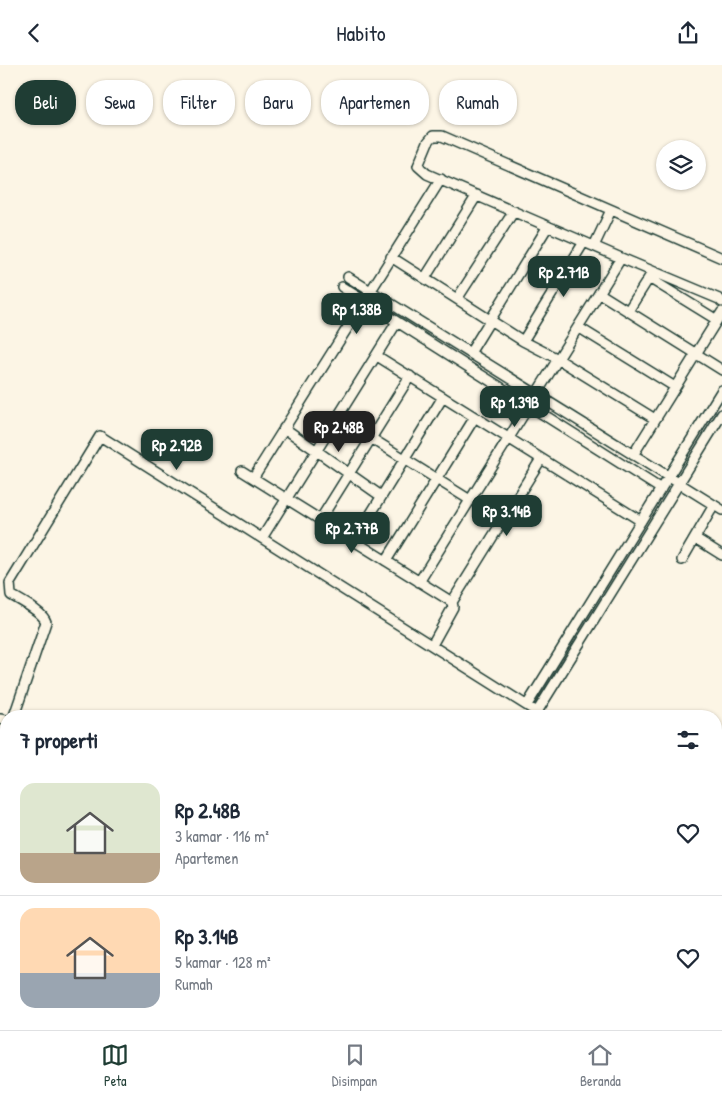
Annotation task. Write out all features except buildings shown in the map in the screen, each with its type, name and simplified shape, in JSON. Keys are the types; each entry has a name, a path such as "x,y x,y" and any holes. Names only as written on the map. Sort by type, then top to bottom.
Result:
{"street":[{"path":"632,455 719,316 621,258 427,174 418,166 428,142 433,135 437,135 722,258"},
{"path":"254,478 441,179"},
{"path":"424,278 477,195"},
{"path":"594,246 611,210"},
{"path":"457,299 514,211"},
{"path":"470,353 548,226"},
{"path":"523,341 584,242"},
{"path":"391,257 523,341 558,359 655,419"},
{"path":"419,582 621,258"},
{"path":"651,275 719,299 722,302"},
{"path":"628,311 651,275"},
{"path":"348,277 718,507 695,538 682,560"},
{"path":"342,287 661,489"},
{"path":"599,293 722,370"},
{"path":"262,539 397,322"},
{"path":"578,327 675,387"},
{"path":"377,356 641,521"},
{"path":"320,520 410,376"},
{"path":"527,705 722,390"},
{"path":"354,541 443,397"},
{"path":"386,561 475,417"},
{"path":"538,710 721,418"},
{"path":"284,428 381,496"},
{"path":"16,710 46,622 45,618 40,614 11,595 10,583 100,436 534,710"},
{"path":"371,438 470,500"},
{"path":"432,645 453,607 452,602 541,459"},
{"path":"242,471 452,602"},
{"path":"695,538 722,555"}]}
